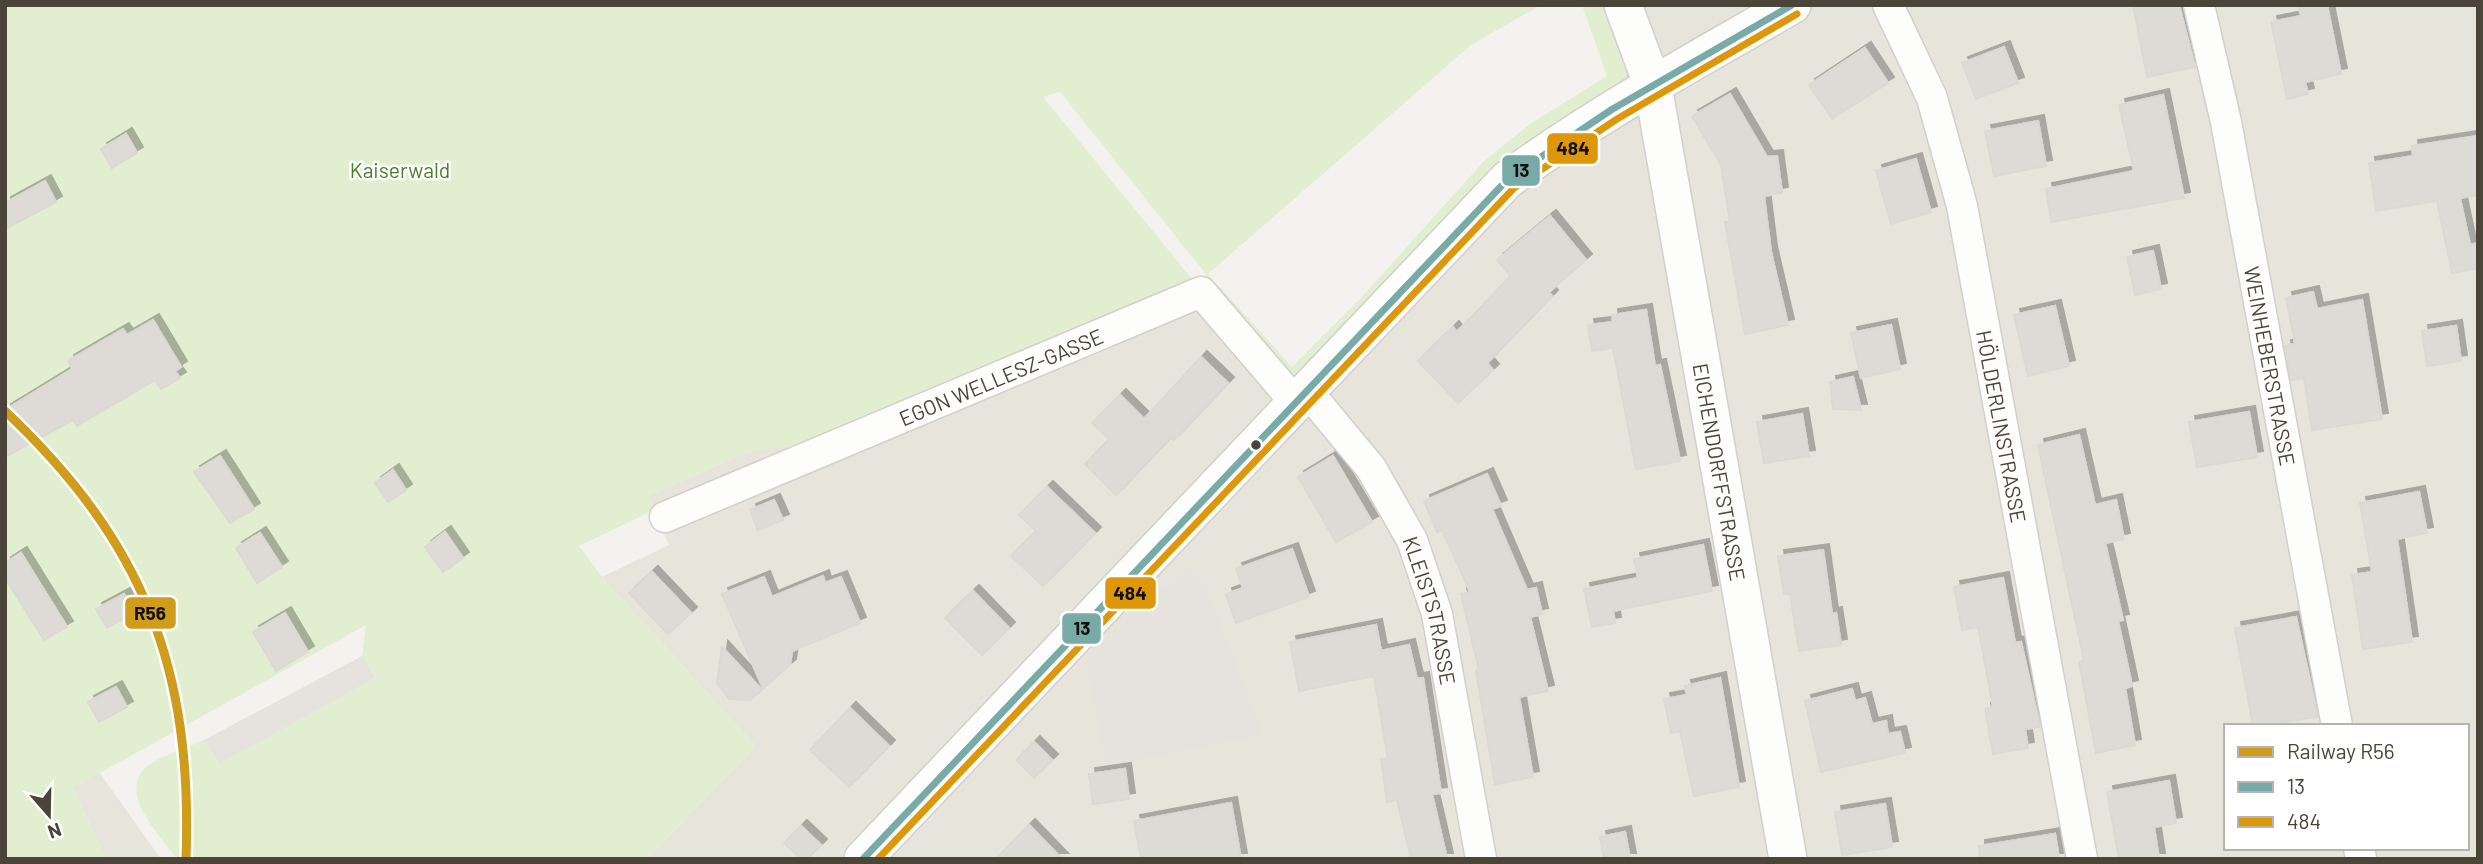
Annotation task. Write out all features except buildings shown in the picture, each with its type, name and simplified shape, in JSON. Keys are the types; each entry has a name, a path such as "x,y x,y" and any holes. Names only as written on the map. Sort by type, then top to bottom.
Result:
{"street":[{"name":"EICHENDORFFSTRASSE","path":"1623,5 1653,86 1788,859"},
{"path":"863,859 1507,180 1550,148 1792,5"},
{"name":"HÖLDERLINSTRASSE","path":"1888,5 1932,98 1962,206 2082,859"},
{"name":"WEINHEBERSTRASSE","path":"2199,5 2226,122 2337,724"},
{"name":"EGON WELLESZ-GASSE","path":"665,517 1201,292 1301,397"},
{"name":"KLEISTSTRASSE","path":"1301,397 1371,468 1412,540 1437,614 1481,859"}],"shaded area":[{"path":"1611,5 2478,5 2478,859 647,859 756,746 602,577 669,545 648,496 748,452 773,447 797,449 1208,274 1286,374 1618,91"},
{"path":"1187,567 1207,589 1263,735 1107,766 1086,661"},
{"path":"362,656 375,678 219,764 204,740"},
{"path":"99,772 161,859 106,859 73,788"}],"green space":[{"name":"Kaiserwald","path":"5,5 1541,5 1471,45 1208,274 1292,367 1361,298 1484,161 1530,124 1607,76 1582,5 1611,5 1632,69 1627,80 1303,376 1286,374 1060,92 1043,97 1192,279 797,449 773,447 748,452 648,496 654,510 579,546 602,577 756,746 647,859 177,859 151,826 138,800 136,787 139,776 155,761 204,740 218,763 375,678 362,656 366,625 73,788 106,859 5,859"}],"rail line":[{"name":"R56","path":"5,411 53,460 93,510 125,560 150,613 168,668 180,727 186,791 186,859"}],"transit line":[{"name":"13","path":"863,859 1507,180 1611,110 1792,5"},
{"name":"484","path":"878,859 1514,188 1617,119 1797,14"}]}
